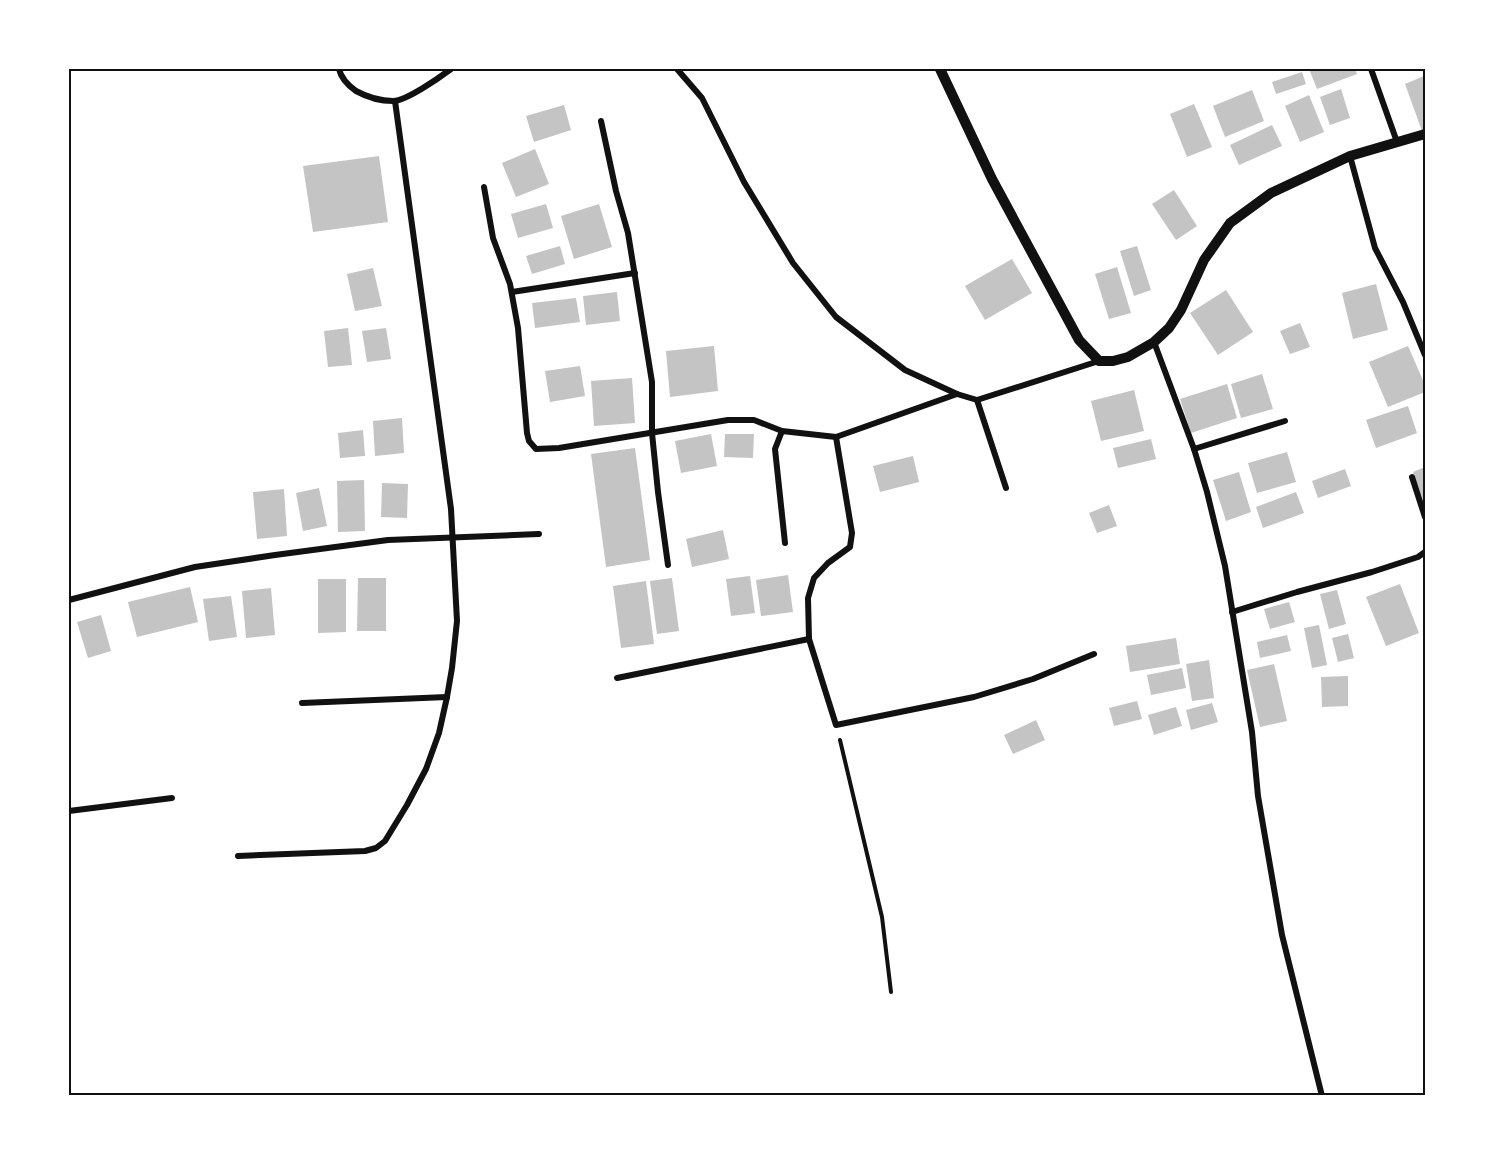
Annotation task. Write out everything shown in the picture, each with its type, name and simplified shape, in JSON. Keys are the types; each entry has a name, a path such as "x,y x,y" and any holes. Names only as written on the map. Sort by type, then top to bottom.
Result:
{"street":[{"path":"339,69 340,75 352,88 367,97 394,101 421,90 451,69"},
{"path":"677,69 702,98 744,182 793,263 836,317 905,370 957,394 977,400 1099,361 1113,361 1128,357 1154,342 1169,328 1181,310 1204,260 1230,223 1272,193 1350,156 1425,134"},
{"path":"940,69 992,179 1079,340 1099,361"},
{"path":"1371,69 1397,143"},
{"path":"238,856 365,851 376,848 385,841 392,830 426,769 439,733 447,697 457,621 449,490 394,101"},
{"path":"601,121 616,192 628,232 652,382 652,433 668,565"},
{"path":"1350,156 1375,248 1423,341 1425,355"},
{"path":"484,187 493,238 512,292 518,328 527,433 532,446 539,449 559,448 728,420 754,420 782,431 836,437 957,394"},
{"path":"512,292 635,273"},
{"path":"1154,342 1194,449 1225,566 1252,732 1258,796 1282,935 1322,1096"},
{"path":"977,400 1006,488"},
{"path":"1194,449 1285,421"},
{"path":"782,431 775,449 785,543"},
{"path":"836,437 852,533 850,547 828,562 814,578 808,598 809,639 836,725 974,697 1032,679 1094,654"},
{"path":"1412,477 1425,517"},
{"path":"69,600 195,567 275,555 388,540 538,534"},
{"path":"1232,612 1372,572 1418,557 1425,552"},
{"path":"617,678 809,639"},
{"path":"302,703 447,697"},
{"path":"69,811 172,798"}],"path":[{"path":"836,725 882,917 891,992"}],"building":[{"path":"1309,69 1355,69 1357,74 1317,89"},
{"path":"1302,72 1306,84 1276,94 1272,82"},
{"path":"1424,76 1425,130 1422,131 1405,84"},
{"path":"1341,89 1350,118 1330,125 1320,97"},
{"path":"1252,90 1264,121 1225,137 1213,106"},
{"path":"1309,95 1324,132 1300,142 1285,106"},
{"path":"1194,104 1212,147 1187,157 1170,114"},
{"path":"564,105 571,130 534,142 526,116"},
{"path":"1272,125 1282,146 1239,165 1230,145"},
{"path":"535,149 549,184 516,197 502,163"},
{"path":"379,156 388,222 313,232 303,166"},
{"path":"1174,190 1197,226 1176,240 1152,204"},
{"path":"546,204 553,228 518,238 511,214"},
{"path":"599,204 612,247 574,259 561,216"},
{"path":"560,246 565,264 532,274 526,256"},
{"path":"1137,246 1151,290 1134,296 1120,251"},
{"path":"1012,259 1032,293 985,320 965,286"},
{"path":"1117,267 1131,313 1109,319 1095,274"},
{"path":"373,268 382,306 355,311 347,274"},
{"path":"1376,284 1388,330 1353,339 1342,293"},
{"path":"1226,290 1253,332 1218,355 1190,313"},
{"path":"617,292 620,321 586,325 583,296"},
{"path":"576,298 580,322 535,328 532,303"},
{"path":"1300,323 1310,347 1290,354 1280,331"},
{"path":"348,328 352,365 328,367 324,331"},
{"path":"386,328 391,359 367,362 362,331"},
{"path":"714,346 718,391 670,397 666,351"},
{"path":"1408,346 1425,385 1425,392 1388,407 1369,362"},
{"path":"580,366 585,396 550,402 545,371"},
{"path":"1262,374 1273,409 1241,418 1231,384"},
{"path":"632,378 635,423 594,426 591,381"},
{"path":"1227,384 1237,418 1191,433 1180,399"},
{"path":"1134,390 1144,431 1101,441 1091,401"},
{"path":"1408,406 1417,433 1376,448 1366,420"},
{"path":"402,418 404,453 375,456 373,421"},
{"path":"363,430 365,456 340,458 338,433"},
{"path":"711,434 717,466 681,473 675,441"},
{"path":"725,434 754,434 753,458 724,457"},
{"path":"1151,439 1156,459 1118,468 1113,448"},
{"path":"635,448 650,560 606,567 591,454"},
{"path":"1287,452 1296,482 1257,493 1248,463"},
{"path":"913,456 919,482 880,492 873,466"},
{"path":"1425,467 1425,506 1413,472"},
{"path":"1345,469 1351,486 1318,498 1312,481"},
{"path":"1239,472 1251,512 1226,521 1213,480"},
{"path":"364,480 365,531 338,532 337,481"},
{"path":"382,483 408,484 407,518 381,517"},
{"path":"319,488 327,526 303,531 296,493"},
{"path":"284,489 287,536 257,539 253,492"},
{"path":"1296,492 1304,513 1263,528 1256,507"},
{"path":"1109,505 1117,526 1097,533 1089,513"},
{"path":"723,530 729,559 692,567 686,539"},
{"path":"788,575 793,612 761,616 756,580"},
{"path":"750,576 755,613 731,616 726,579"},
{"path":"358,578 386,578 386,631 357,631"},
{"path":"672,578 679,631 657,634 650,581"},
{"path":"318,579 346,579 346,632 318,633"},
{"path":"646,581 654,644 621,648 613,586"},
{"path":"1400,584 1419,633 1386,646 1366,597"},
{"path":"190,587 198,622 137,637 128,602"},
{"path":"271,588 275,635 246,638 242,591"},
{"path":"1337,590 1346,624 1329,629 1320,594"},
{"path":"231,596 237,637 209,641 203,599"},
{"path":"1289,602 1295,622 1270,629 1264,609"},
{"path":"101,615 111,651 88,658 77,622"},
{"path":"1319,625 1327,665 1312,668 1304,628"},
{"path":"1348,634 1354,658 1338,662 1332,638"},
{"path":"1287,635 1291,651 1260,658 1257,642"},
{"path":"1176,638 1180,664 1130,672 1126,646"},
{"path":"1209,660 1214,698 1192,701 1186,664"},
{"path":"1274,664 1287,721 1260,727 1247,670"},
{"path":"1182,668 1186,688 1151,695 1147,675"},
{"path":"1348,676 1348,706 1322,707 1321,677"},
{"path":"1137,701 1142,719 1114,726 1109,708"},
{"path":"1212,703 1218,722 1191,730 1186,710"},
{"path":"1176,707 1182,726 1154,735 1148,715"},
{"path":"1036,720 1045,740 1013,754 1004,735"}]}
